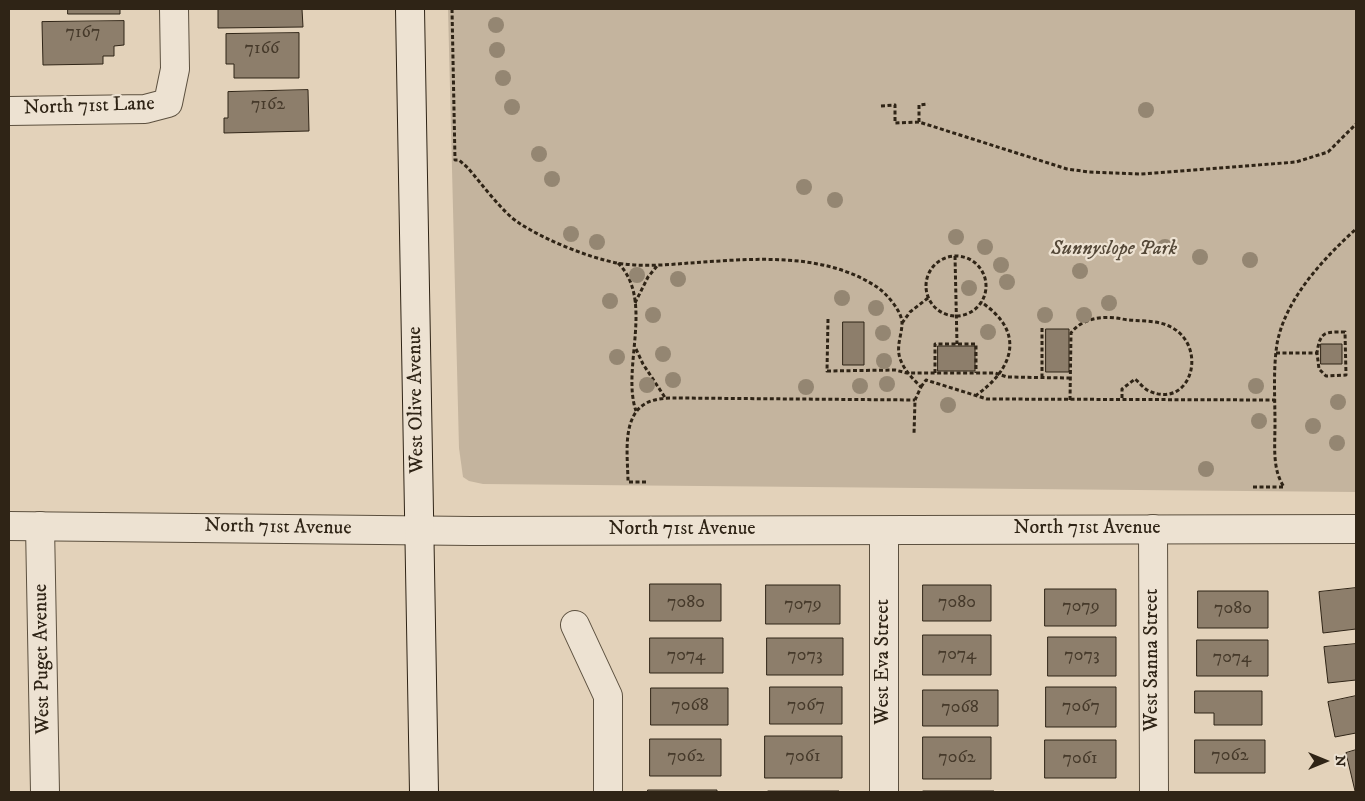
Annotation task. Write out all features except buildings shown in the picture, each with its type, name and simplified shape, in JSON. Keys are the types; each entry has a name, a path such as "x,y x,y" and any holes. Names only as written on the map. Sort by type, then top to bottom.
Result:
{"street":[{"name":"North 71st Lane","path":"9,111 145,109 168,103 175,69 174,9"},
{"name":"West Olive Avenue","path":"410,9 424,792"},
{"name":"North 71st Avenue","path":"9,526 420,530 1356,529"},
{"name":"West Puget Avenue","path":"40,526 45,792"},
{"name":"West Sanna Street","path":"1153,529 1154,792"},
{"name":"West Eva Street","path":"884,531 884,792"},
{"path":"575,625 608,696 608,792"}],"path":[{"path":"452,9 455,160 459,160 468,168 517,222 542,236 618,263 657,265 771,259 798,260 829,267 878,287 892,302 902,324"},
{"path":"919,122 919,105 928,104"},
{"path":"881,106 895,105 895,123 919,122 1067,169 1089,172 1142,174 1296,162 1328,152 1356,124"},
{"path":"1253,487 1284,487 1276,471 1275,400 1277,342 1294,302 1313,271 1356,229"},
{"path":"955,256 956,344"},
{"path":"955,256 974,262 981,269 986,288 981,302 970,312 956,316 941,312 928,298 926,279 930,270 937,262 955,256"},
{"path":"618,263 626,272 635,303 636,349 633,384 636,411"},
{"path":"635,303 648,277 657,265"},
{"path":"922,387 908,373 900,360 898,348 902,324 910,312 928,298"},
{"path":"975,396 1000,374 1008,357 1010,346 1008,335 997,315 981,302"},
{"path":"1070,400 1071,334 1077,325 1088,320 1115,317 1136,322 1162,323 1173,328 1186,339 1193,356 1188,379 1181,389 1167,393 1149,391 1135,379 1122,389 1122,400"},
{"path":"828,319 827,371 895,370 908,373 976,373 1000,374 1007,377 1070,378"},
{"path":"1042,328 1042,377"},
{"path":"1327,332 1345,332 1346,375 1326,376 1319,369 1316,353 1321,336 1327,332"},
{"path":"935,373 935,344 976,344 976,373"},
{"path":"636,349 643,364 666,399"},
{"path":"1276,353 1316,353"},
{"path":"1346,355 1352,355"},
{"path":"914,434 915,400 926,380 987,399 1275,400"},
{"path":"1167,393 1167,400"},
{"path":"646,482 628,482 629,434 632,418 636,411 650,401 666,399 915,400"}],"green space":[{"name":"Sunnyslope Park","path":"448,9 1356,9 1356,492 483,484 469,481 463,477 459,448"}]}
